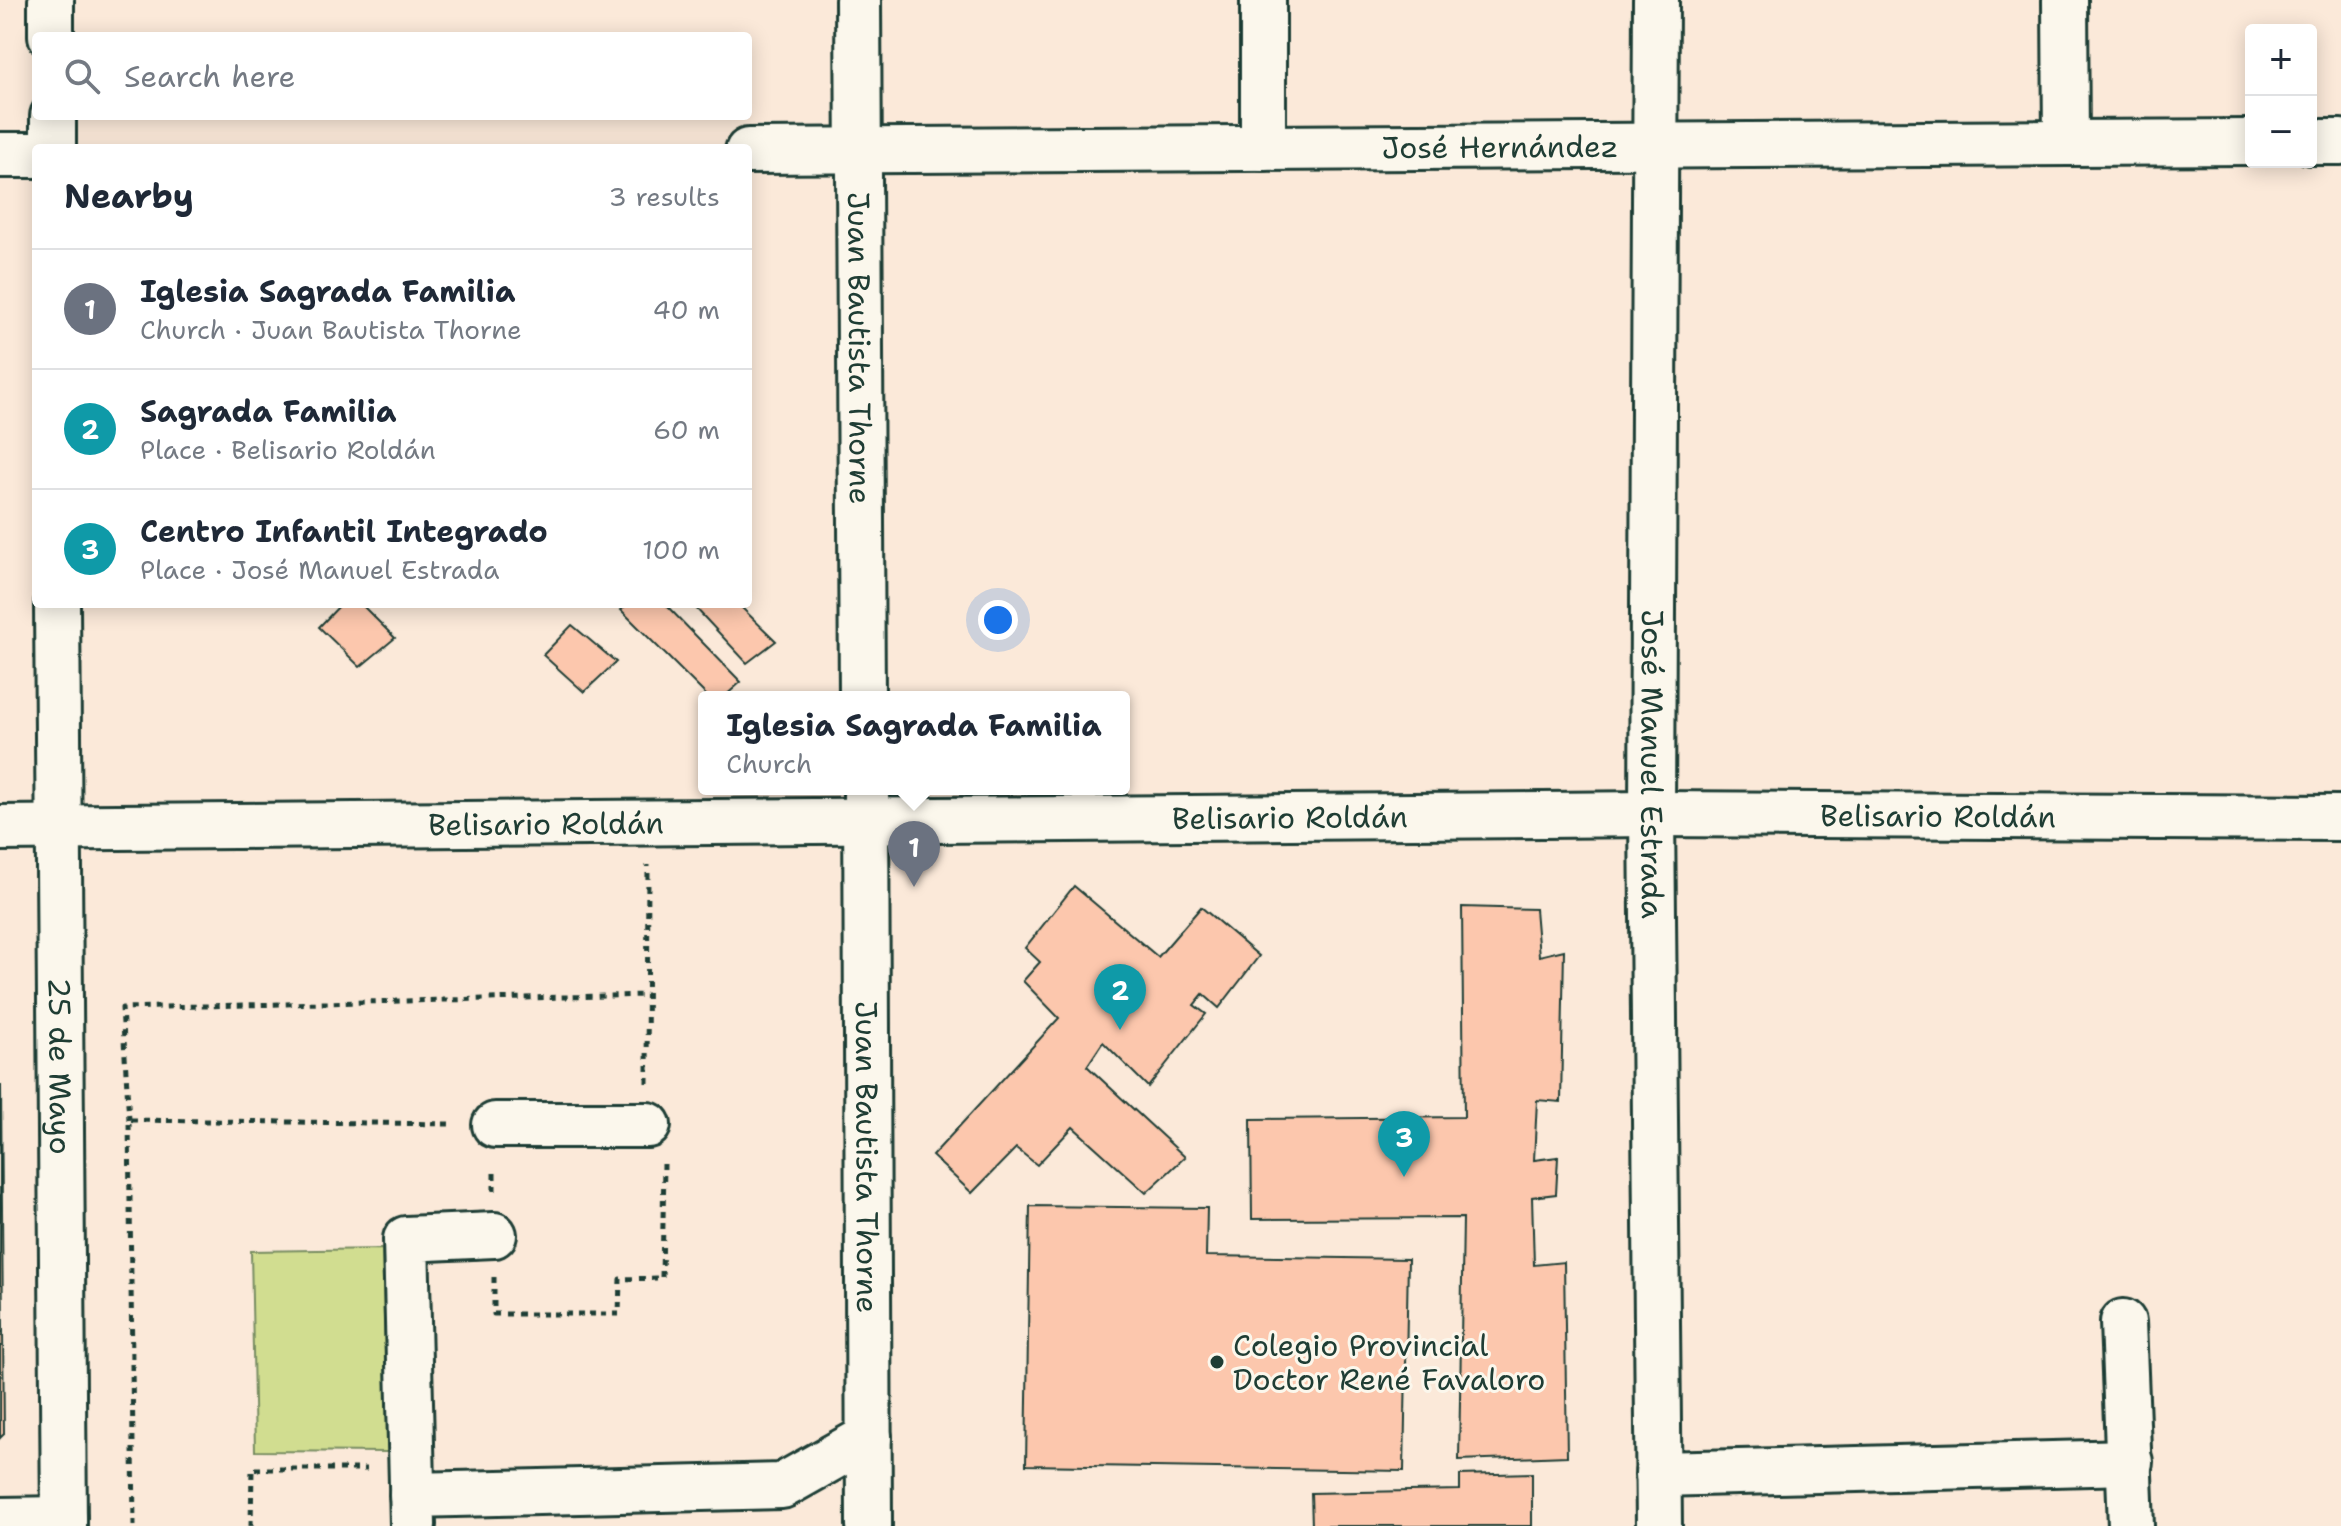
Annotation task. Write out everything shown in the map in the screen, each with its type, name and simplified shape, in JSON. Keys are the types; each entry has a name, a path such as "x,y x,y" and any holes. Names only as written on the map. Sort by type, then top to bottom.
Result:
{"street":[{"path":"51,0 51,32"},
{"name":"Juan Bautista Thorne","path":"858,0 862,691"},
{"path":"1263,0 1263,148"},
{"name":"José Manuel Estrada","path":"1656,0 1652,814 1659,1526"},
{"path":"2065,0 2066,143"},
{"path":"53,120 53,144"},
{"name":"José Hernández","path":"752,151 2245,142"},
{"path":"2317,142 2341,142"},
{"path":"0,155 32,155"},
{"name":"25 de Mayo","path":"57,608 64,1523"},
{"name":"Juan Bautista Thorne","path":"867,805 869,1526"},
{"name":"Belisario Roldán","path":"0,828 867,805 2341,818"},
{"path":"495,1125 648,1125"},
{"path":"494,1235 406,1239 412,1497 782,1486 869,1437"},
{"path":"2123,1322 2131,1526"},
{"path":"1658,1474 2130,1462"},
{"path":"0,1520 64,1523"}],"path":[{"path":"134,1526 129,1120 122,1008 647,995"},
{"path":"129,1120 495,1125"},
{"path":"251,1526 252,1469 412,1497"}],"green space":[{"path":"382,1249 388,1452 255,1451 251,1251"}],"building":[{"path":"337,608 365,608 395,638 360,667 319,627"},
{"path":"669,608 741,682 731,691 702,691 621,610"},
{"path":"696,608 742,608 776,641 747,663"},
{"path":"572,625 616,662 584,692 543,655"},
{"path":"1074,886 1158,957 1201,907 1259,956 1219,1008 1203,994 1194,1005 1206,1014 1148,1087 1103,1042 1087,1066 1185,1157 1146,1193 1073,1127 1037,1165 1016,1148 972,1193 932,1156 1059,1018 1023,981 1040,962 1025,948"},
{"path":"1462,907 1535,909 1539,956 1564,950 1561,1102 1537,1100 1534,1160 1558,1157 1556,1194 1532,1197 1534,1265 1564,1262 1567,1456 1459,1460 1463,1218 1252,1219 1251,1119 1464,1117"},
{"path":"1,1086 3,1332 0,1332"},
{"name":"Colegio Provincial Doctor René Favaloro","path":"1030,1206 1207,1208 1206,1256 1408,1259 1404,1471 1026,1465"},
{"path":"0,1332 3,1332 4,1434 0,1438"},
{"path":"1532,1473 1532,1526 1312,1526 1311,1493 1460,1490 1460,1475"}],"place":[{"name":"Iglesia Sagrada Familia","path":"914,887"},
{"name":"Sagrada Familia","path":"1120,1030"},
{"name":"Centro Infantil Integrado","path":"1404,1177"},
{"name":"Colegio Provincial Doctor René Favaloro","path":"1217,1362"}]}
